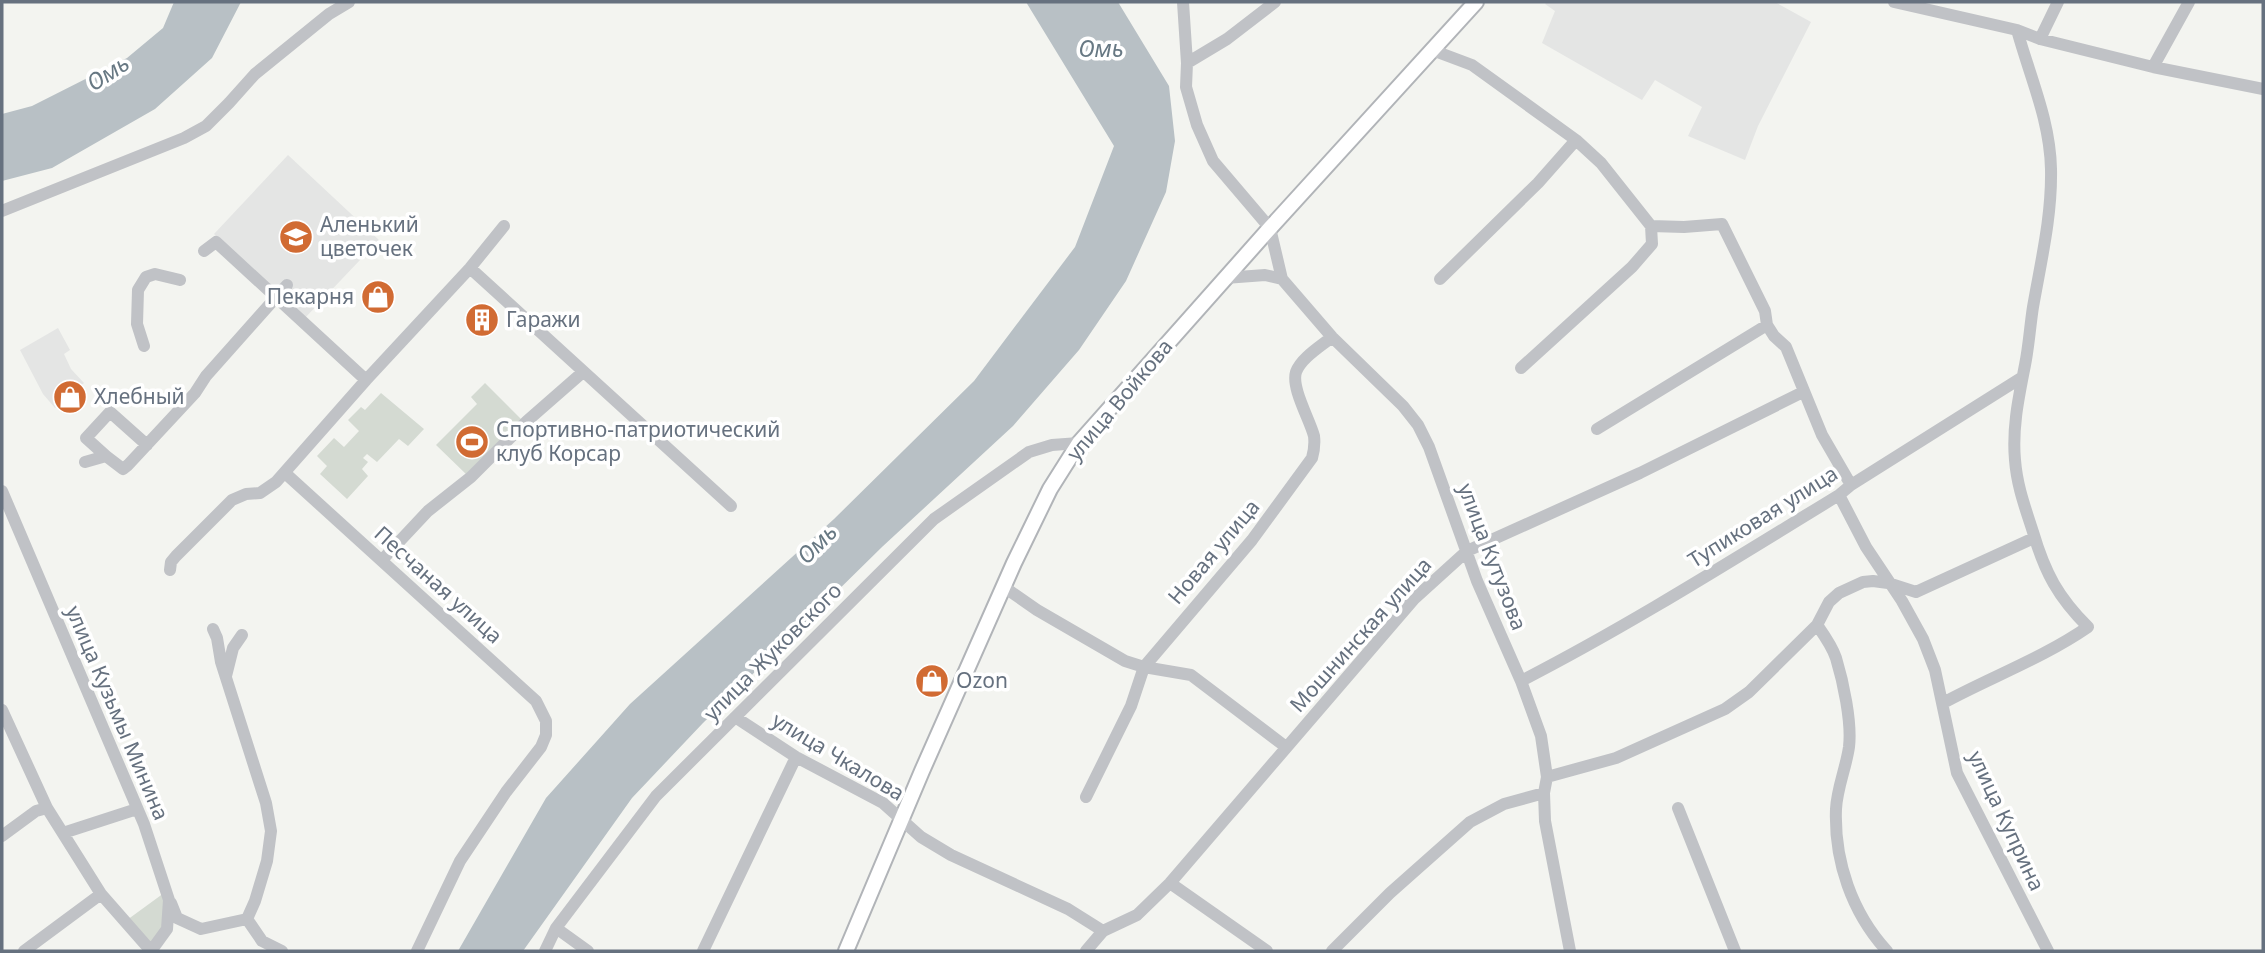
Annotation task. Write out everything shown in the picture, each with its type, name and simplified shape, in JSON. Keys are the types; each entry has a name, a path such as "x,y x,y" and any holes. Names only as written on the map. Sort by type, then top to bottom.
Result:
{"main road":[{"name":"улица Войкова","path":"846,951 1004,587 1050,489 1079,443 1476,2"}],"street":[{"path":"2,211 184,138 206,126 254,74 329,14 349,2"},
{"path":"1183,2 1186,87 1197,125 1213,161 1270,228"},
{"path":"1187,63 1236,32 1275,2"},
{"path":"1894,2 1923,5 2153,67 2263,89"},
{"path":"2040,38 2058,2"},
{"path":"2153,67 2189,2"},
{"path":"1943,703 2063,644 2088,627 2055,588 2034,538 2019,492 2014,435 2021,378 2045,245 2051,170 2045,117 2017,30"},
{"path":"1432,50 1472,65 1576,140 1601,163 1651,226 1652,244 1632,267 1521,368"},
{"path":"1440,279 1538,183 1576,140"},
{"path":"1651,226 1722,224 1765,311 1767,325 1773,337 1786,347 1822,435 1851,485"},
{"path":"170,570 171,562 176,556 232,500 246,494 260,493 285,473 366,380 470,268 503,226"},
{"name":"улица Кутузова","path":"1270,228 1282,279 1332,337 1403,406 1418,425 1429,447 1477,581 1521,681 1541,736 1547,777 1544,793 1545,821 1570,951"},
{"path":"205,251 216,242 366,380"},
{"path":"470,268 731,506"},
{"path":"144,346 137,324 138,290 146,277 155,274 180,280"},
{"path":"1225,278 1265,275 1282,279"},
{"path":"147,445 110,412 86,438 123,469 147,445 195,393 206,376 287,285"},
{"path":"1597,429 1767,325"},
{"name":"Новая улица","path":"1086,797 1131,706 1144,667 1252,540 1312,458 1314,435 1296,386 1296,372 1306,359 1332,337"},
{"path":"382,560 428,511 471,477 527,421 583,372"},
{"name":"Тупиковая улица","path":"1521,681 1596,643 1839,495 2021,378"},
{"name":"Мошнинская улица","path":"1086,951 1103,931 1137,915 1170,883 1414,599 1466,551 1640,473 1803,393"},
{"name":"улица Жуковского","path":"545,951 556,928 656,796 933,519 1029,452 1052,445 1079,443"},
{"path":"85,462 106,456"},
{"name":"Песчаная улица","path":"285,473 536,701 547,721 546,735 541,747 506,792 460,861 417,951"},
{"name":"улица Кузьмы Минина","path":"2,491 137,809 169,900 167,929"},
{"name":"улица Куприна","path":"1839,495 1923,639 1935,670 1957,773 2048,951"},
{"path":"1547,777 1616,758 1725,709 1749,692 1817,625 1829,602 1839,593 1863,582 1888,583 1916,592 2034,538"},
{"path":"1004,587 1037,610 1125,662 1191,675 1286,747"},
{"path":"1817,625 1835,657 1850,731 1849,749 1836,811 1843,873 1861,915 1882,950"},
{"path":"213,628 266,803 271,831 267,861 247,919"},
{"path":"226,676 233,648 243,635"},
{"path":"2,710 47,808 101,894 151,951 167,929 177,924 201,929 247,919"},
{"name":"улица Чкалова","path":"735,717 796,757 883,803 921,837 951,855 1068,909 1103,931"},
{"path":"702,951 796,757"},
{"path":"1332,951 1390,893 1470,822 1504,804 1544,793"},
{"path":"2,836 36,811 47,808"},
{"path":"1678,808 1735,951"},
{"path":"63,833 137,809"},
{"path":"1170,883 1267,951"},
{"path":"24,951 101,894"},
{"path":"169,900 177,918 201,929"},
{"path":"247,919 262,941 282,951"},
{"path":"556,928 588,951"}],"shaded area":[{"path":"1775,2 1811,22 1758,126 1745,160 1688,136 1702,107 1655,80 1642,100 1542,43 1555,11 1545,4"},
{"name":"Аленький цветочек","path":"288,155 379,240 304,319 214,234"},
{"path":"58,328 70,350 64,354 71,369 84,383 55,408 43,394 20,350"},
{"path":"485,383 522,420 467,475 436,445 477,404 471,397"},
{"path":"381,393 424,429 408,446 399,439 377,462 367,454 363,458 368,462 362,469 368,476 347,499 320,474 327,466 317,456 334,438 344,447 359,431 348,420 361,407 365,410"},
{"path":"164,893 165,929 151,950 127,920"}],"water":[{"name":"Омь","path":"174,2 241,2 212,58 155,109 52,168 2,181 2,114 32,106 127,58 163,28"},
{"name":"Омь","path":"1026,2 1118,2 1169,86 1175,141 1166,192 1126,281 1079,350 1013,426 882,547 703,723 632,798 523,951 458,951 546,798 630,704 834,519 974,381 1075,247 1114,146"}],"place":[{"name":"Аленький цветочек","path":"296,237"},
{"name":"Пекарня","path":"378,297"},
{"name":"Гаражи","path":"482,320"},
{"name":"Хлебный","path":"70,397"},
{"name":"Спортивно-патриотический клуб Корсар","path":"472,442"},
{"name":"Ozon","path":"932,681"}]}
